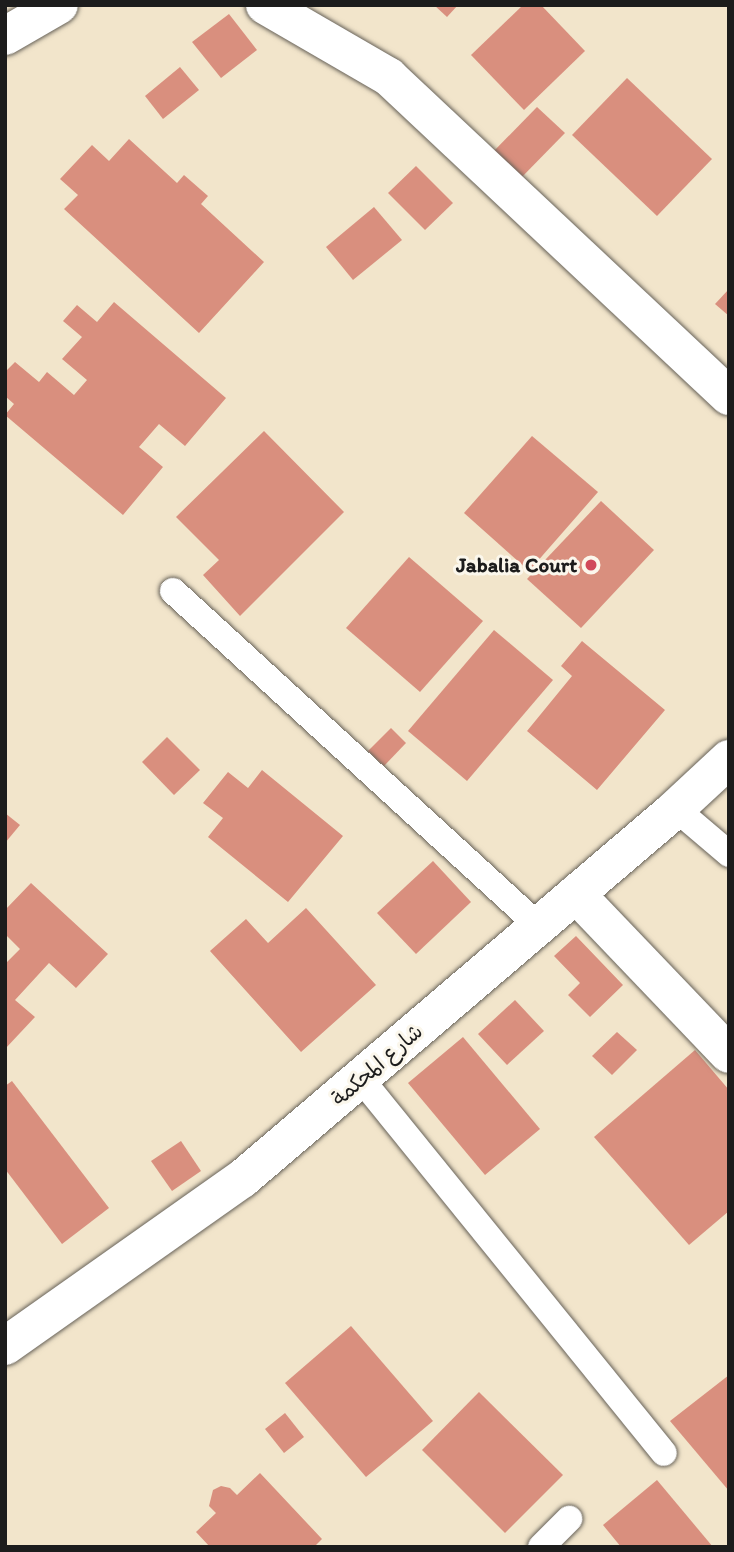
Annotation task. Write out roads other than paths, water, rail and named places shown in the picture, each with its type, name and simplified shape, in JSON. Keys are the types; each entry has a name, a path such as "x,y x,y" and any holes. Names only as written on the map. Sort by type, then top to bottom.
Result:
{"street":[{"path":"5,36 60,5"},
{"path":"265,5 388,77 729,396"},
{"name":"شارع المحكمة","path":"5,1346 242,1180 729,759"},
{"path":"576,894 729,1054"}],"lane":[{"path":"173,591 538,926"},
{"path":"674,808 729,854"},
{"path":"361,1079 664,1453"},
{"path":"541,1547 569,1519"}],"place":[{"name":"Jabalia Court","path":"591,565"}]}
